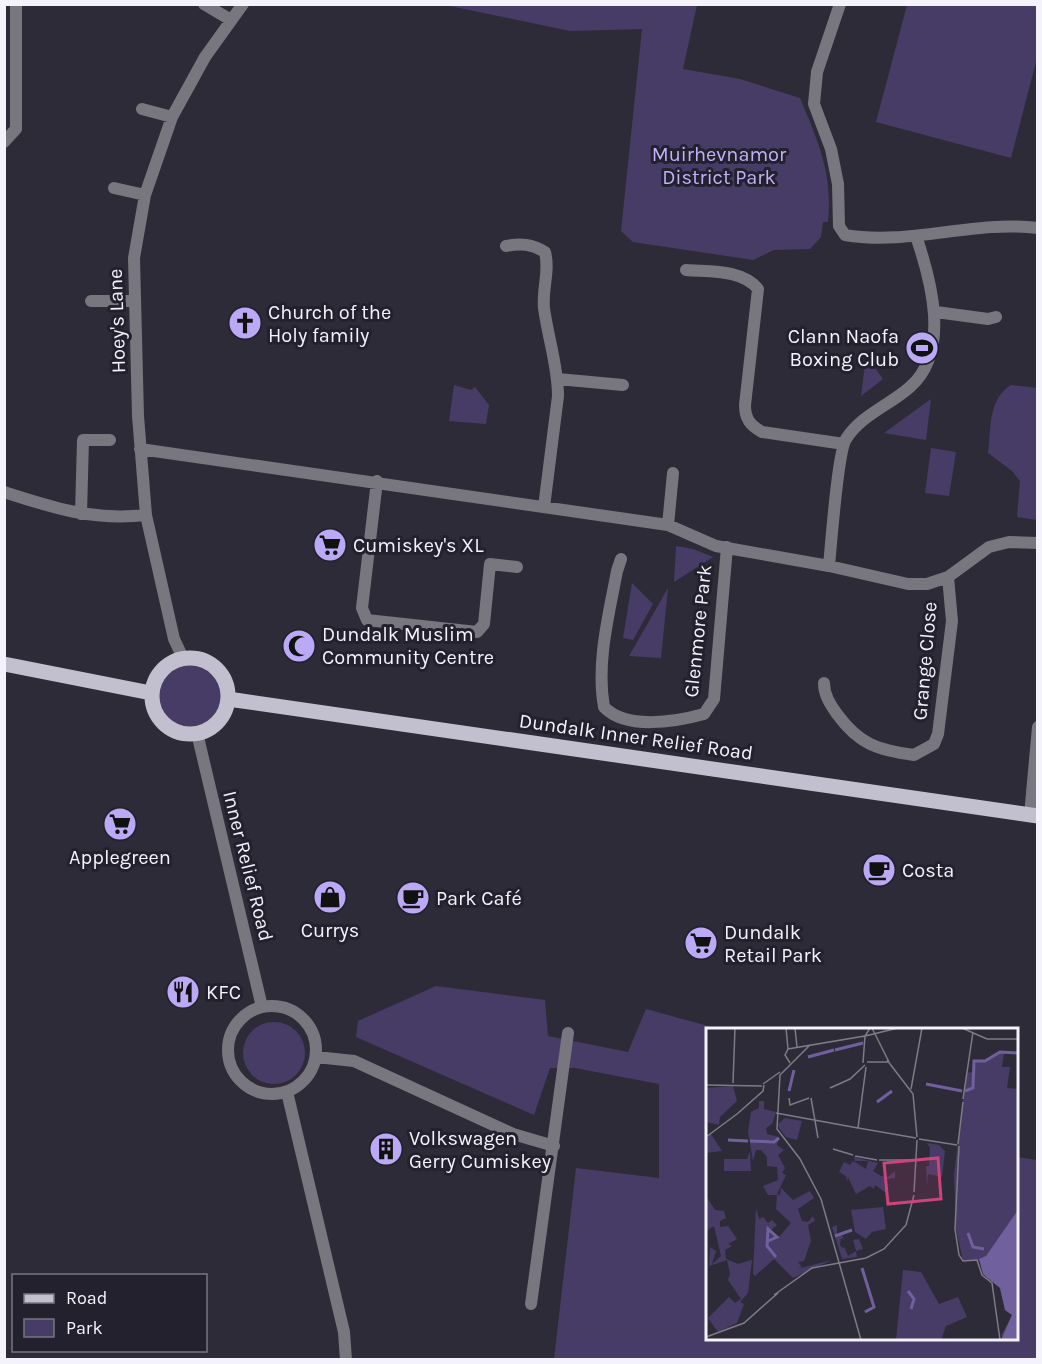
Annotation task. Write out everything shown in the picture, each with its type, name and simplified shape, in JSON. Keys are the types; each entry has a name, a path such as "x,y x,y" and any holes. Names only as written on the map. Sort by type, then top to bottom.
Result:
{"main road":[{"path":"183,658 200,659 217,669 226,683 228,699 218,722 197,733 177,732 166,726 156,714 151,693 156,677 163,669 183,658"},
{"path":"4,664 151,693"},
{"name":"Dundalk Inner Relief Road","path":"228,699 1034,815"}],"street":[{"path":"4,142 16,129 16,4"},
{"path":"204,4 231,20"},
{"name":"Hoey's Lane","path":"183,658 174,639 146,515 140,449 134,258 145,195 172,117 188,83 243,4"},
{"path":"840,4 817,72 814,104 831,149 838,184 839,226 845,235 861,238 916,236 1012,225 1038,228"},
{"path":"142,109 172,117"},
{"path":"114,188 145,195"},
{"path":"829,566 844,444 856,427 910,387 927,366 936,312 927,267 916,236"},
{"path":"506,246 517,244 535,246 545,252 548,263 544,307 558,379 544,507"},
{"path":"686,270 736,275 752,282 758,289 745,405 745,417 752,427 762,432 844,444"},
{"path":"91,301 134,301"},
{"path":"936,312 988,320 996,317"},
{"path":"558,379 623,385"},
{"path":"81,514 83,440 110,440"},
{"path":"140,449 377,481 668,525 716,546 829,566 908,584 927,584 948,577 989,547 1009,542 1038,543"},
{"path":"668,525 673,473"},
{"path":"377,481 362,608 367,620 477,632 484,624 490,564 517,567"},
{"path":"4,492 68,513 127,517 146,515"},
{"name":"Glenmore Park","path":"621,559 616,571 604,656 601,688 604,707 622,720 688,718 704,714 714,699 727,547"},
{"name":"Grange Close","path":"824,683 824,692 831,705 851,732 863,743 914,755 934,744 938,734 952,621 948,577"},
{"path":"1034,815 1038,727"},
{"name":"Inner Relief Road","path":"197,733 262,1007"},
{"path":"262,1007 280,1007 304,1019 315,1040 316,1057 309,1076 288,1092 266,1094 250,1089 239,1080 230,1065 227,1047 232,1031 243,1017 262,1007"},
{"path":"531,1304 568,1033"},
{"path":"316,1057 354,1061 513,1134 554,1146"},
{"path":"288,1092 344,1332 346,1359"}],"green space":[{"name":"Muirhevnamor District Park","path":"445,5 697,5 683,69 740,79 800,98 818,143 826,173 828,222 823,222 821,237 810,249 774,250 753,260 633,242 621,231 642,29 570,31"},
{"path":"907,5 1037,5 1037,58 1011,158 876,122"},
{"path":"866,356 883,379 861,396"},
{"path":"454,385 471,390 475,387 489,405 486,424 449,421"},
{"path":"1011,385 1037,388 1037,520 1017,517 1020,481 1012,471 988,453 994,406 998,398"},
{"path":"931,399 926,440 884,433"},
{"path":"931,448 956,452 949,496 925,493"},
{"path":"676,546 693,549 713,557 674,582"},
{"path":"632,583 653,604 633,640 623,638"},
{"path":"668,588 661,658 629,656"},
{"path":"190,665 207,670 212,674 216,679 221,696 216,713 212,718 207,722 190,727 173,722 168,718 164,713 159,696 164,679 168,674 173,670"},
{"path":"436,986 545,1000 548,1036 628,1052 646,1009 715,1028 706,1028 706,1340 1018,1340 1018,1157 1037,1160 1037,1359 554,1359 576,1168 659,1178 659,1084 575,1068 550,1068 534,1115 356,1037 358,1021"},
{"path":"268,1022 280,1022 296,1031 303,1041 305,1053 303,1065 296,1075 280,1084 268,1084 257,1079 248,1070 243,1059 243,1047 248,1036 257,1027"}],"place":[{"name":"Church of the Holy family","path":"245,323"},
{"name":"Clann Naofa Boxing Club","path":"922,348"},
{"name":"Cumiskey's XL","path":"330,545"},
{"name":"Dundalk Muslim Community Centre","path":"299,646"},
{"name":"Applegreen","path":"120,824"},
{"name":"Costa","path":"879,870"},
{"name":"Currys","path":"330,897"},
{"name":"Park Café","path":"413,898"},
{"name":"Dundalk Retail Park","path":"701,943"},
{"name":"KFC","path":"183,992"},
{"name":"Volkswagen Gerry Cumiskey","path":"386,1149"}]}
